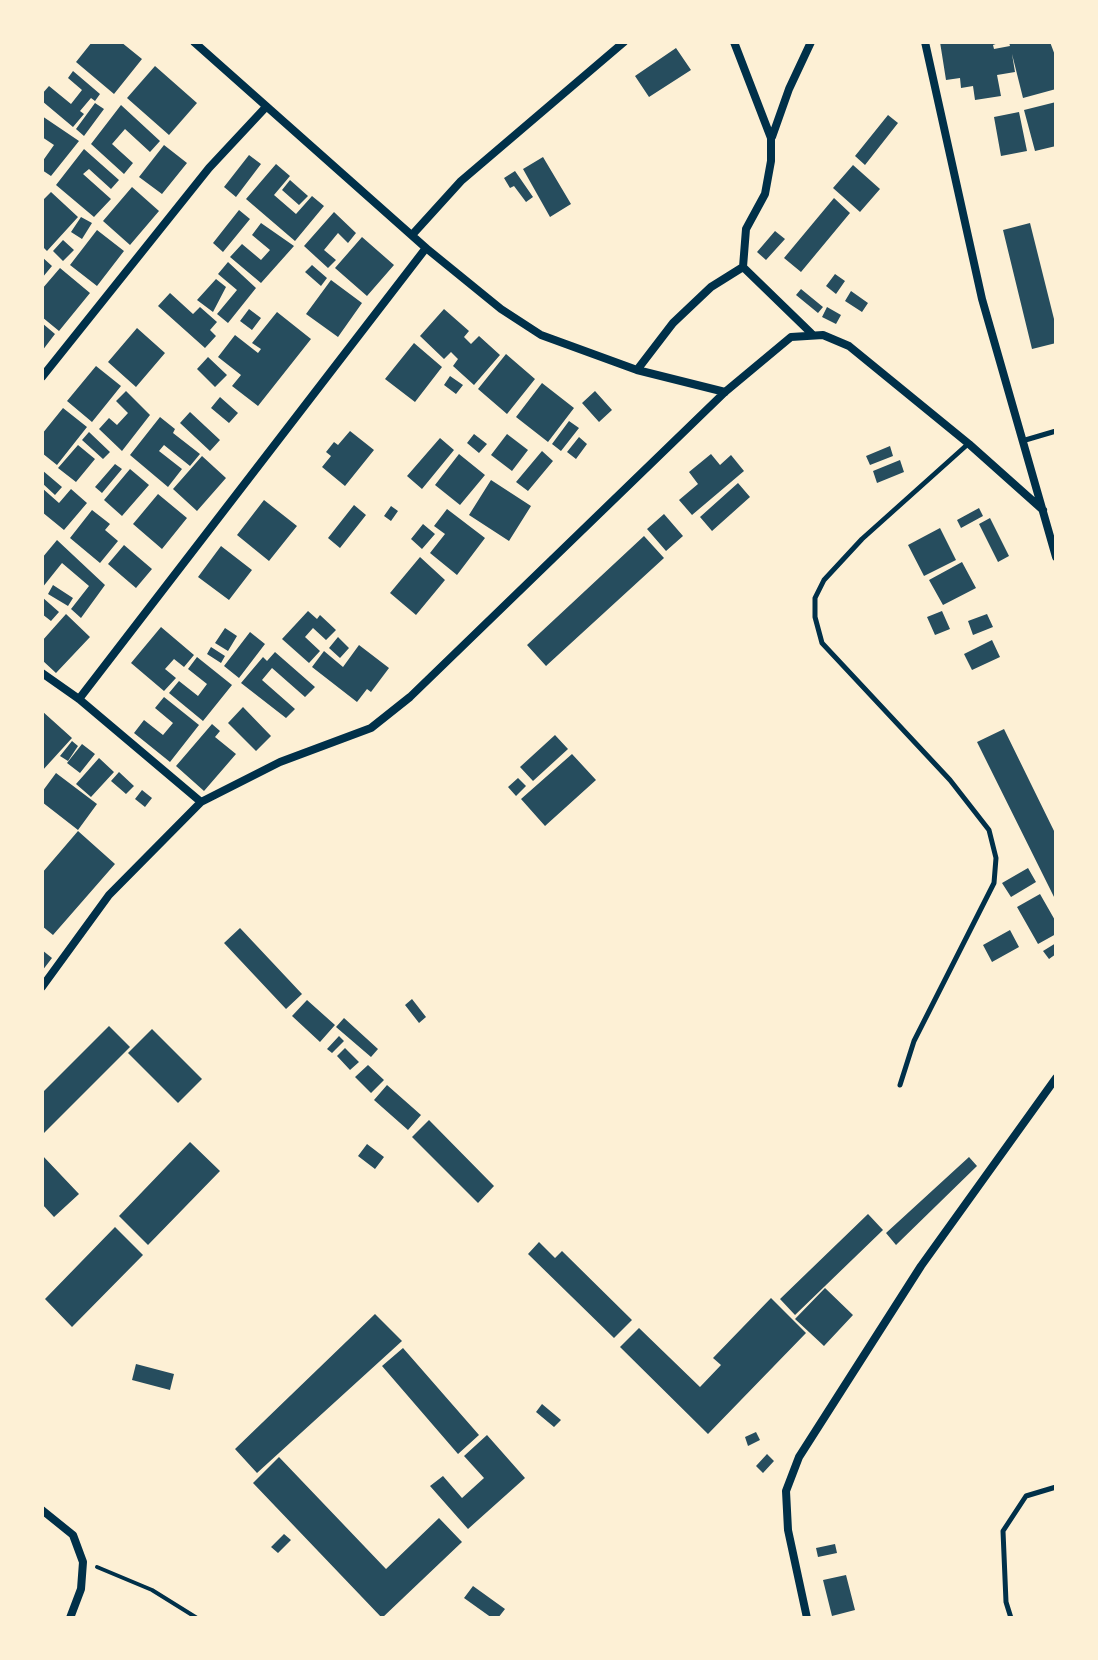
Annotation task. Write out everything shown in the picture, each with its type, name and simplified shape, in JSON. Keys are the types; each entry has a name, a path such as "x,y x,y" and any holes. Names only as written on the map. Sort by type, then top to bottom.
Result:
{"street":[{"path":"194,42 265,108 358,184 426,248 501,309 541,335 637,370 725,392"},
{"path":"412,235 461,181 624,42"},
{"path":"734,42 771,138"},
{"path":"811,42 771,138 765,194 746,229 741,249 743,267 811,333 849,346 969,444 1043,510"},
{"path":"925,42 949,163 1021,442 1056,557"},
{"path":"42,377 209,168 265,108"},
{"path":"79,699 426,248"},
{"path":"637,370 673,323 711,287 743,267"},
{"path":"42,987 109,895 201,802 280,762 371,728 468,642 775,347 791,337 811,333"},
{"path":"42,673 79,699 201,802"},
{"path":"807,1618 788,1530 786,1491 799,1457 921,1266 1056,1078"},
{"path":"42,1510 73,1535 83,1562 81,1589 70,1618"}],"lane":[{"path":"1021,442 1056,431"},
{"path":"900,1085 914,1041 994,883 996,858 989,830 950,780 822,643 815,617 815,598 824,580 862,539 969,444"},
{"path":"1011,1618 1006,1602 1003,1531 1026,1496 1056,1487"}],"path":[{"path":"83,1562 152,1590 197,1618"}],"building":[{"path":"92,42 121,42 142,59 114,94 76,62"},
{"path":"940,42 1001,42 993,45 994,49 1010,46 1009,42 1050,42 1056,58 1056,89 1023,98 1012,54 1015,72 997,75 1001,96 975,100 973,86 961,88 960,78 946,80"},
{"path":"676,48 691,70 649,97 635,76"},
{"path":"155,66 197,103 169,135 127,98"},
{"path":"73,71 100,94 95,101 91,98 80,111 84,114 73,127 42,101 42,94 49,86 71,104 82,90 68,78"},
{"path":"1056,102 1056,146 1035,151 1024,110"},
{"path":"95,103 104,109 84,136 76,129"},
{"path":"121,105 160,141 150,152 125,129 112,144 133,163 124,174 91,144"},
{"path":"1019,112 1027,151 1001,156 994,117"},
{"path":"888,115 898,123 865,165 855,156"},
{"path":"42,116 79,141 51,176 42,170 42,162 54,145 42,137"},
{"path":"164,145 187,163 162,194 139,177"},
{"path":"84,149 119,180 111,189 89,169 83,174 111,199 94,217 56,185"},
{"path":"249,155 261,164 236,197 224,187"},
{"path":"543,157 571,204 550,217 523,169"},
{"path":"276,164 290,176 274,195 296,214 312,196 324,206 295,241 246,199"},
{"path":"853,165 880,189 860,212 833,188"},
{"path":"515,171 533,197 526,202 504,178"},
{"path":"290,180 308,196 299,205 282,190"},
{"path":"132,187 159,211 130,245 103,221"},
{"path":"51,192 78,217 47,251 42,246 42,201"},
{"path":"834,198 850,213 801,272 784,258"},
{"path":"239,210 250,219 223,252 213,243"},
{"path":"334,212 356,233 348,243 338,233 324,250 336,260 328,268 304,246"},
{"path":"81,217 92,223 82,239 71,232"},
{"path":"261,223 294,246 261,283 230,257 242,244 261,260 270,250 252,235"},
{"path":"1030,223 1056,327 1056,343 1032,349 1003,230"},
{"path":"97,230 124,251 97,286 70,265"},
{"path":"775,231 785,239 766,260 757,252"},
{"path":"362,237 394,265 367,296 335,268"},
{"path":"63,240 74,250 63,261 53,251"},
{"path":"42,257 52,266 42,278"},
{"path":"228,262 256,288 228,323 217,314 237,290 218,274"},
{"path":"312,265 327,278 321,286 305,272"},
{"path":"60,268 90,293 59,331 42,317 42,289"},
{"path":"835,274 845,281 836,294 826,286"},
{"path":"216,279 226,287 213,312 197,300"},
{"path":"331,280 362,303 338,337 306,314"},
{"path":"801,289 823,307 818,313 796,295"},
{"path":"851,291 868,303 862,312 845,301"},
{"path":"170,293 193,314 200,307 217,322 210,330 216,336 205,348 158,306"},
{"path":"827,307 841,315 836,324 822,317"},
{"path":"249,309 261,318 252,330 240,321"},
{"path":"444,309 469,331 464,337 471,344 479,336 500,355 474,385 453,366 458,359 451,352 444,359 420,336"},
{"path":"277,312 311,339 258,406 232,386 241,375 218,357 235,335 258,353 261,349 252,343"},
{"path":"42,323 55,334 42,351"},
{"path":"137,328 165,353 136,387 108,362"},
{"path":"414,343 442,367 415,402 385,379"},
{"path":"506,354 535,379 507,414 478,389"},
{"path":"208,357 227,375 215,387 197,369"},
{"path":"96,366 121,386 92,422 67,401"},
{"path":"450,376 463,385 456,394 444,385"},
{"path":"542,383 574,408 548,442 516,417"},
{"path":"126,391 150,415 122,451 99,429 109,418 117,425 128,413 116,401"},
{"path":"595,391 612,410 599,422 582,403"},
{"path":"220,397 238,413 229,423 211,408"},
{"path":"63,408 87,427 57,465 42,453 42,434"},
{"path":"190,412 220,440 210,451 180,423"},
{"path":"160,417 175,429 173,433 200,454 190,466 164,445 159,451 182,469 168,487 130,455"},
{"path":"569,421 579,428 561,451 552,444"},
{"path":"350,431 374,450 345,486 322,467 331,456 326,452 334,442 338,445"},
{"path":"89,432 110,452 103,459 82,440"},
{"path":"474,434 487,444 479,453 467,443"},
{"path":"507,434 528,450 512,471 491,455"},
{"path":"579,437 587,444 576,459 567,452"},
{"path":"440,438 454,450 422,489 407,476"},
{"path":"78,445 95,459 76,482 58,468"},
{"path":"890,446 893,456 870,465 866,456"},
{"path":"542,451 553,461 528,491 516,482"},
{"path":"459,454 485,475 460,505 435,485"},
{"path":"711,454 720,465 731,455 744,471 692,515 679,500 698,484 689,472"},
{"path":"202,456 226,478 197,511 173,489"},
{"path":"900,460 904,472 877,483 873,471"},
{"path":"115,464 122,469 102,493 95,487"},
{"path":"130,469 149,485 122,516 104,500"},
{"path":"42,470 62,487 55,495 42,483"},
{"path":"491,480 531,506 509,541 469,515"},
{"path":"738,483 750,497 712,531 700,517"},
{"path":"42,488 59,503 71,489 87,503 64,530 42,512"},
{"path":"158,494 187,518 162,549 133,524"},
{"path":"264,500 297,526 269,561 237,535"},
{"path":"354,505 366,515 340,548 328,538"},
{"path":"391,506 398,511 391,521 384,516"},
{"path":"979,508 983,516 961,528 957,520"},
{"path":"447,509 485,538 457,575 430,553 445,534 434,526"},
{"path":"92,510 110,524 105,530 118,541 100,563 70,538"},
{"path":"664,514 683,536 666,551 647,529"},
{"path":"990,518 1009,556 998,562 979,524"},
{"path":"423,524 435,534 422,549 411,539"},
{"path":"940,528 956,560 924,576 908,545"},
{"path":"644,536 664,558 546,666 527,645"},
{"path":"57,540 105,585 81,618 71,609 89,586 62,563 42,588 42,558"},
{"path":"124,545 152,569 136,588 108,564"},
{"path":"221,546 252,570 229,600 198,577"},
{"path":"420,557 445,580 416,615 390,593"},
{"path":"962,562 976,588 943,605 929,580"},
{"path":"53,585 73,598 68,606 48,594"},
{"path":"42,597 59,612 51,621 42,614"},
{"path":"308,611 317,619 320,615 336,630 326,640 313,628 305,637 320,651 309,663 282,639"},
{"path":"942,611 950,629 935,635 927,617"},
{"path":"66,614 90,637 56,673 42,660 42,641"},
{"path":"987,614 993,627 973,635 968,621"},
{"path":"161,627 194,655 184,667 174,659 165,669 176,678 164,691 131,663"},
{"path":"225,628 237,636 228,651 215,643"},
{"path":"250,632 265,644 239,678 224,666"},
{"path":"338,637 349,648 340,658 329,648"},
{"path":"992,640 1000,657 972,670 964,654"},
{"path":"359,645 389,668 371,692 367,689 357,702 312,667 324,651 343,667"},
{"path":"211,647 225,656 221,663 207,654"},
{"path":"275,652 315,687 305,697 272,668 262,680 295,709 286,718 241,683 263,657 267,661"},
{"path":"197,657 232,685 203,721 169,693 179,681 198,696 207,684 188,669"},
{"path":"164,697 199,725 170,762 134,733 144,720 163,735 173,723 155,708"},
{"path":"243,707 271,736 256,751 228,723"},
{"path":"42,711 72,738 42,771"},
{"path":"212,724 220,731 215,737 236,754 204,791 176,766"},
{"path":"1004,729 1056,835 1056,901 977,742"},
{"path":"555,735 568,749 533,781 520,767"},
{"path":"72,741 78,746 68,761 60,756"},
{"path":"82,744 95,754 80,773 67,763"},
{"path":"572,754 596,780 545,826 521,799"},
{"path":"99,758 114,772 91,797 76,784"},
{"path":"119,772 134,786 126,794 111,781"},
{"path":"56,773 97,804 78,830 42,802 42,792"},
{"path":"518,778 526,786 516,796 508,787"},
{"path":"142,790 152,798 145,807 135,799"},
{"path":"78,831 115,864 53,935 42,926 42,873"},
{"path":"1028,868 1036,882 1011,897 1002,883"},
{"path":"1040,894 1056,922 1056,934 1038,944 1017,907"},
{"path":"240,928 302,994 286,1009 224,943"},
{"path":"1010,930 1019,947 992,962 983,945"},
{"path":"1056,943 1056,954 1049,959 1043,951"},
{"path":"42,950 52,958 42,971"},
{"path":"412,999 426,1017 419,1023 405,1005"},
{"path":"307,1000 335,1025 320,1042 292,1016"},
{"path":"344,1018 378,1049 371,1057 336,1027"},
{"path":"109,1026 130,1047 42,1135 42,1093"},
{"path":"152,1029 202,1079 178,1103 128,1053"},
{"path":"339,1036 344,1041 332,1053 327,1049"},
{"path":"345,1048 359,1062 350,1070 337,1056"},
{"path":"368,1065 384,1080 371,1093 355,1077"},
{"path":"387,1085 421,1115 408,1130 374,1100"},
{"path":"429,1120 494,1186 478,1203 412,1137"},
{"path":"190,1142 220,1171 148,1245 119,1216"},
{"path":"367,1144 384,1157 375,1169 358,1156"},
{"path":"42,1155 79,1194 54,1217 42,1204"},
{"path":"969,1157 977,1166 896,1245 886,1233"},
{"path":"868,1214 883,1230 795,1315 780,1299"},
{"path":"115,1227 143,1255 72,1327 45,1299"},
{"path":"539,1242 555,1258 562,1251 632,1320 614,1338 528,1254"},
{"path":"825,1288 853,1315 824,1346 795,1319"},
{"path":"771,1298 806,1333 708,1434 620,1347 639,1328 700,1387 721,1365 713,1358"},
{"path":"375,1314 402,1341 257,1473 235,1449"},
{"path":"403,1348 479,1435 458,1454 382,1366"},
{"path":"136,1364 174,1374 170,1390 132,1380"},
{"path":"542,1404 561,1420 554,1427 536,1412"},
{"path":"756,1432 760,1440 748,1446 745,1437"},
{"path":"487,1435 525,1478 468,1529 430,1486 443,1476 462,1498 484,1478 464,1456"},
{"path":"767,1454 774,1461 763,1473 756,1466"},
{"path":"279,1457 386,1569 439,1518 462,1542 382,1618 253,1483"},
{"path":"284,1534 291,1540 278,1553 271,1547"},
{"path":"835,1544 837,1553 818,1557 816,1548"},
{"path":"846,1575 855,1610 832,1616 823,1580"},
{"path":"473,1586 505,1609 498,1618 492,1618 464,1598"}]}
